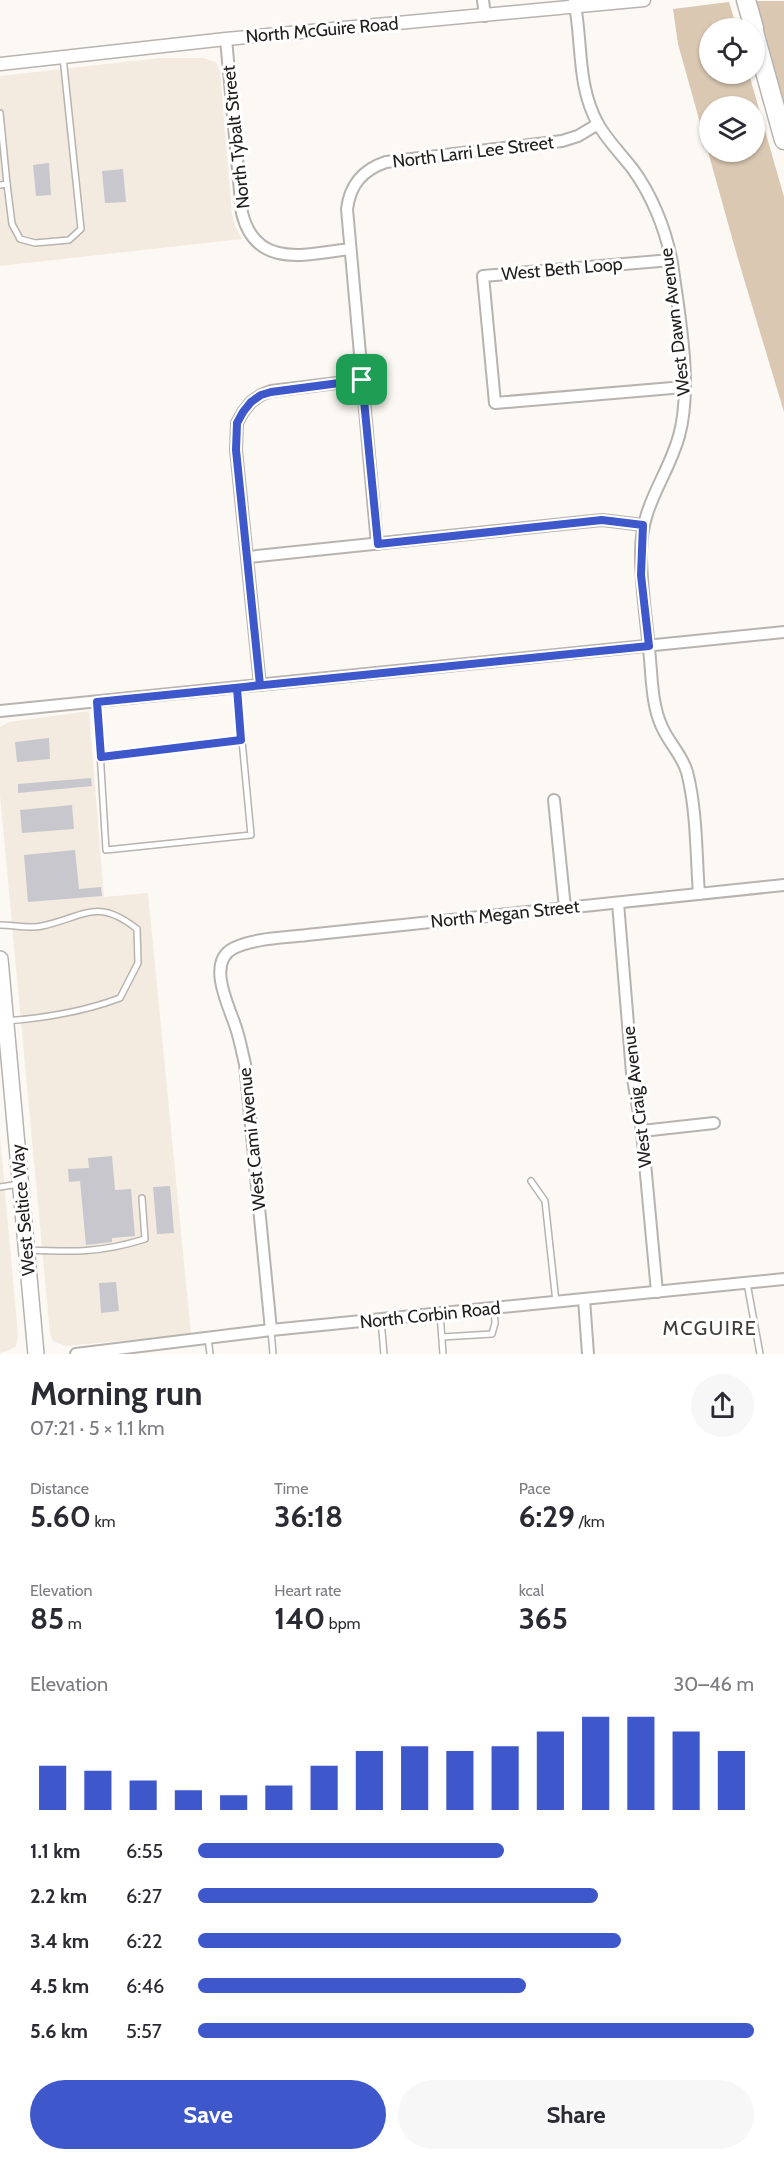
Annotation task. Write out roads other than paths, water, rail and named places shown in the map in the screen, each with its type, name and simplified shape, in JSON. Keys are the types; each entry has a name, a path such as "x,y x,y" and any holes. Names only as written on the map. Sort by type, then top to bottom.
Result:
{"highway":[{"path":"746,0 751,18"},
{"path":"765,62 773,86 784,140"}],"main road":[{"name":"West Seltice Way","path":"0,959 5,1076 21,1184 36,1354"}],"street":[{"path":"483,0 485,16"},
{"name":"North McGuire Road","path":"0,64 226,39 485,16 575,4 644,0"},
{"name":"West Dawn Avenue","path":"575,4 580,61 586,93 598,124 634,171 647,193 660,220 671,260 682,342 685,407 679,437 658,483 643,525 641,575 655,705 662,727 676,748 686,770 692,797 699,894"},
{"name":"North Tybalt Street","path":"226,39 242,213 248,231 262,247 283,255 350,249"},
{"name":"North Larri Lee Street","path":"378,544 350,249 348,196 357,179 376,165 562,141 578,136 598,124"},
{"name":"West Beth Loop","path":"671,260 483,276 495,403 684,387"},
{"path":"260,685 236,434 237,423 251,402 271,392 362,380"},
{"path":"248,558 602,520 643,525"},
{"path":"0,711 784,632"},
{"path":"554,800 565,908"},
{"name":"North Megan Street","path":"228,952 241,945 259,941 784,885"},
{"name":"West Craig Avenue","path":"618,903 632,1073 642,1131 657,1292"},
{"name":"West Cami Avenue","path":"228,952 222,962 220,978 245,1064 271,1330"},
{"path":"642,1131 714,1124"},
{"name":"North Corbin Road","path":"76,1354 164,1348 208,1338 271,1330 784,1279"},
{"path":"584,1299 588,1354"}],"lane":[{"path":"0,113 12,224 20,239 35,243 69,240 81,230 80,202 63,57"},
{"path":"0,185 7,184"},
{"path":"97,702 106,850 251,835 237,688"},
{"path":"101,757 241,740"},
{"path":"0,925 39,927 95,910 120,916 136,929 138,963 120,998 98,1007 47,1017 3,1022"},
{"path":"531,1181 545,1201 556,1302"},
{"path":"0,1187 21,1184"},
{"path":"27,1250 85,1252 116,1248 145,1239 142,1198"},
{"path":"747,1283 760,1354"},
{"path":"442,1337 492,1334 495,1330 494,1308"},
{"path":"440,1313 443,1354"},
{"path":"381,1320 384,1354"},
{"path":"271,1330 273,1354"},
{"path":"208,1338 210,1354"}],"district":[{"name":"MCGUIRE","path":"710,1328"}]}
